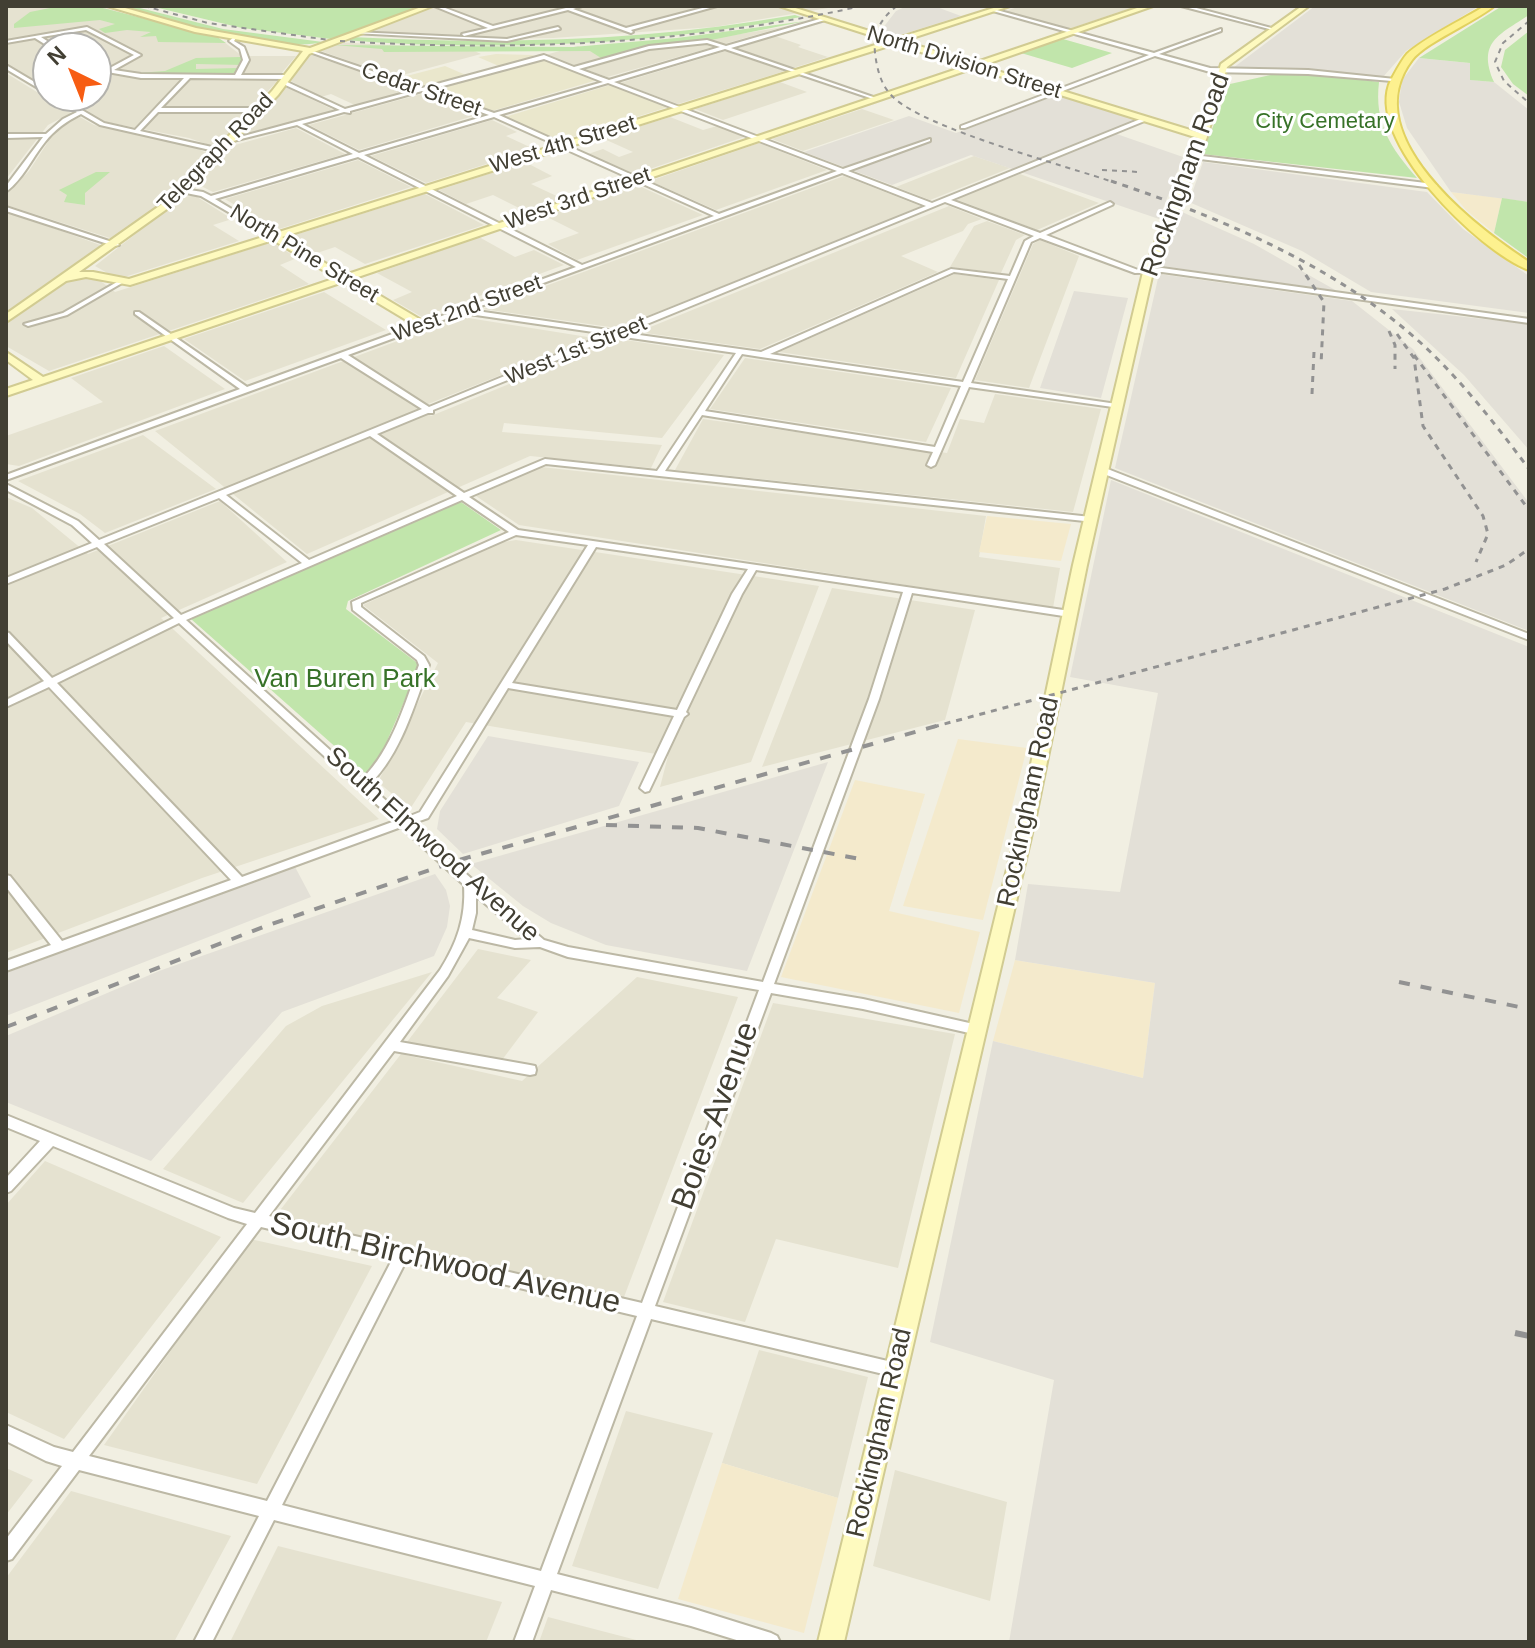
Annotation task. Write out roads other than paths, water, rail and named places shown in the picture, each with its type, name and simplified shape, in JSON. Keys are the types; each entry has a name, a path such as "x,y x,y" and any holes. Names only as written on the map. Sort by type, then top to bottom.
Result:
{"main road":[{"path":"1490,6 1410,56 1392,79 1388,96 1398,136 1434,186 1473,228 1529,267"}],"street":[{"name":"Cedar Street","path":"110,6 163,23 309,50 494,115 718,216"},
{"path":"309,50 433,6 493,28"},
{"path":"560,6 636,34"},
{"path":"453,38 580,6"},
{"path":"626,30 715,6"},
{"name":"North Division Street","path":"782,6 1203,137"},
{"name":"West 4th Street","path":"119,283 1007,6"},
{"name":"West 3rd Street","path":"6,393 1150,6"},
{"path":"1183,6 1273,29"},
{"name":"Rockingham Road","path":"831,1642 1031,803 1070,614 1148,272 1203,137 1224,66 1305,7"},
{"path":"995,10 1222,71 1317,72 1392,79"},
{"path":"210,198 823,19"},
{"path":"61,32 87,28 95,32"},
{"path":"355,33 507,40 558,28"},
{"path":"963,127 1219,30"},
{"path":"6,42 32,37"},
{"path":"234,38 231,41 242,48 246,60 237,77"},
{"path":"112,40 138,55 112,69"},
{"path":"576,68 676,43 707,41 874,99"},
{"name":"Telegraph Road","path":"91,268 183,191 309,50"},
{"path":"227,142 300,125 544,57 933,206"},
{"path":"6,67 32,83"},
{"path":"112,72 141,76 285,79 348,112"},
{"path":"137,131 189,76"},
{"path":"157,110 257,110"},
{"path":"7,188 44,135 59,122 80,112 102,124 219,150"},
{"name":"West 1st Street","path":"6,581 1145,119"},
{"path":"300,125 581,267"},
{"path":"6,136 44,135"},
{"name":"West 2nd Street","path":"6,478 928,140"},
{"path":"1194,157 1434,186"},
{"name":"North Pine Street","path":"183,191 210,198 422,325"},
{"path":"945,200 1129,270 1162,270 1529,321"},
{"path":"931,465 1028,241 1110,204"},
{"path":"6,209 116,245"},
{"path":"6,319 67,278 91,268 119,283"},
{"path":"760,355 953,270 1013,278"},
{"path":"28,324 65,314 119,283"},
{"path":"460,311 1117,406"},
{"path":"137,313 246,390"},
{"path":"660,472 740,352"},
{"path":"6,355 41,381"},
{"path":"342,355 430,411"},
{"path":"699,412 938,450"},
{"path":"372,434 515,532 1070,614"},
{"path":"6,704 180,619 545,461 1091,520"},
{"path":"1102,470 1529,637"},
{"name":"South Elmwood Avenue","path":"6,487 75,523 407,823 470,884 540,943 568,952 863,1004 978,1030"},
{"path":"221,495 307,563"},
{"path":"363,785 373,778 403,721 424,665 421,658 356,608 360,600 515,532"},
{"path":"6,966 424,815 594,543"},
{"path":"645,788 683,714 737,594 754,566"},
{"name":"Boies Avenue","path":"523,1642 874,699 908,590"},
{"path":"6,635 238,880"},
{"path":"507,685 683,714"},
{"path":"6,879 59,946"},
{"path":"6,1553 458,953 472,905 470,884"},
{"path":"466,933 515,944 540,943"},
{"path":"391,1045 530,1070"},
{"name":"South Birchwood Avenue","path":"6,1121 233,1214 896,1370"},
{"path":"6,1187 51,1139"},
{"path":"203,1642 402,1254"},
{"path":"6,1433 52,1455 544,1583 691,1617 771,1642"}],"railway":[{"path":"144,6 208,23 329,40"},
{"path":"340,41 472,46 602,42 732,29 862,6"},
{"path":"897,6 879,26 875,38 880,77 893,97 935,122 965,134 1116,183"},
{"path":"1529,21 1503,43 1495,62 1504,81 1529,103"},
{"path":"1102,170 1139,172"},
{"path":"1111,181 1235,228 1314,267 1352,290 1437,358 1529,469"},
{"path":"1299,265 1324,302 1321,365"},
{"path":"1389,331 1395,345 1395,369"},
{"path":"1397,334 1414,358 1423,426 1483,516 1488,534 1476,562"},
{"path":"1312,394 1314,352"},
{"path":"1414,355 1529,510"},
{"path":"933,727 1445,589 1506,565 1529,549"},
{"path":"6,1027 263,927 459,860 940,725"},
{"path":"606,825 698,828 865,860"},
{"path":"1399,982 1529,1009"},
{"path":"1515,1333 1529,1336"}],"park label":[{"name":"City Cemetary","path":"1325,122"},
{"name":"Van Buren Park","path":"345,680"}]}
